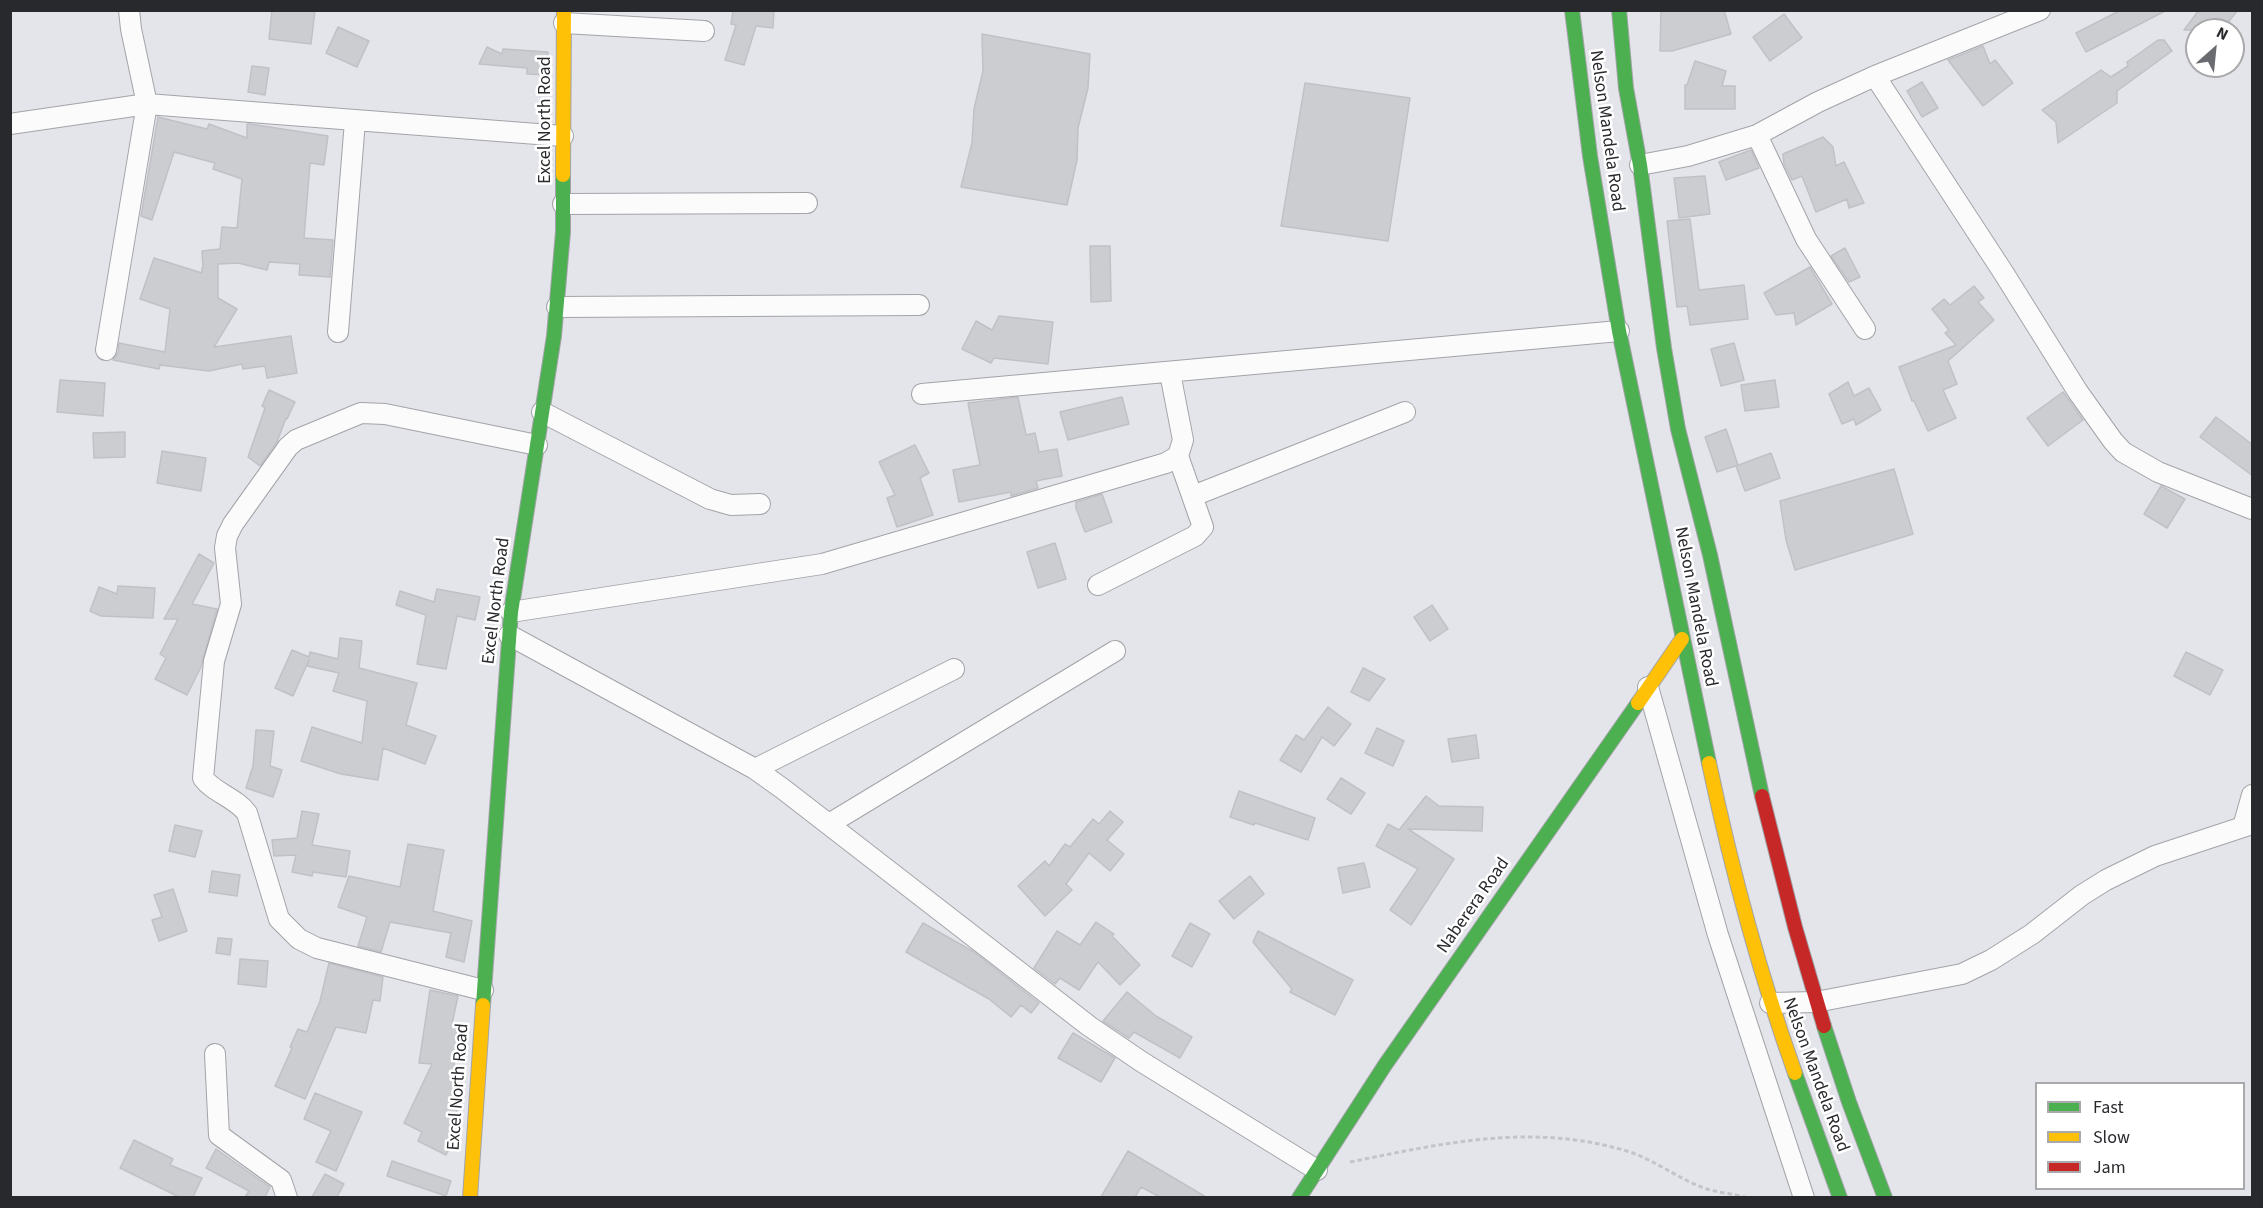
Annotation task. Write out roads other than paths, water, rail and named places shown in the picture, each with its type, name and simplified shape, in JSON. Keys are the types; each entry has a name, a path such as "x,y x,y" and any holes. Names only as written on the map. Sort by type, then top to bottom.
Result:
{"street":[{"path":"106,350 147,104 129,10"},
{"name":"Nelson Mandela Road","path":"1572,10 1590,156 1619,331 1719,811 1770,1004 1840,1197"},
{"path":"1619,10 1626,88 1640,165 1664,348 1678,429 1705,532 1766,815 1816,1002 1849,1102 1885,1197"},
{"path":"1640,165 1688,156 1756,135 1818,102 1875,76 2040,10"},
{"path":"564,17 704,31"},
{"name":"Excel North Road","path":"470,1197 511,612 542,412 563,232 564,17"},
{"path":"1875,76 2078,392 2113,441 2123,452 2158,472 2253,509"},
{"path":"10,124 147,104 564,136"},
{"path":"338,332 355,121"},
{"path":"1756,135 1806,239 1864,329"},
{"path":"563,204 807,203"},
{"path":"556,307 919,305"},
{"path":"922,394 1619,331"},
{"path":"1098,585 1196,536 1203,526 1178,456 1182,440 1170,373"},
{"path":"483,990 317,948 299,939 279,919 247,813 234,799 208,784 203,778 214,661 231,604 225,548 227,536 233,524 288,447 296,440 361,413 377,412 537,445"},
{"path":"542,412 710,499 731,505 760,504"},
{"path":"1193,496 1405,412"},
{"path":"511,612 822,564 1166,464 1178,456"},
{"path":"509,634 754,769 829,824 1089,1026 1142,1062 1317,1170"},
{"name":"Naberera Road","path":"1299,1197 1385,1065 1682,639"},
{"path":"829,824 1114,651"},
{"path":"754,769 954,669"},
{"path":"1648,687 1718,935 1804,1197"},
{"path":"1770,1004 1816,1002 1962,974 1991,960 2032,934 2082,895 2106,880 2156,856 2248,826 2253,795"},
{"path":"215,1054 219,1135 281,1180 287,1197"}]}
